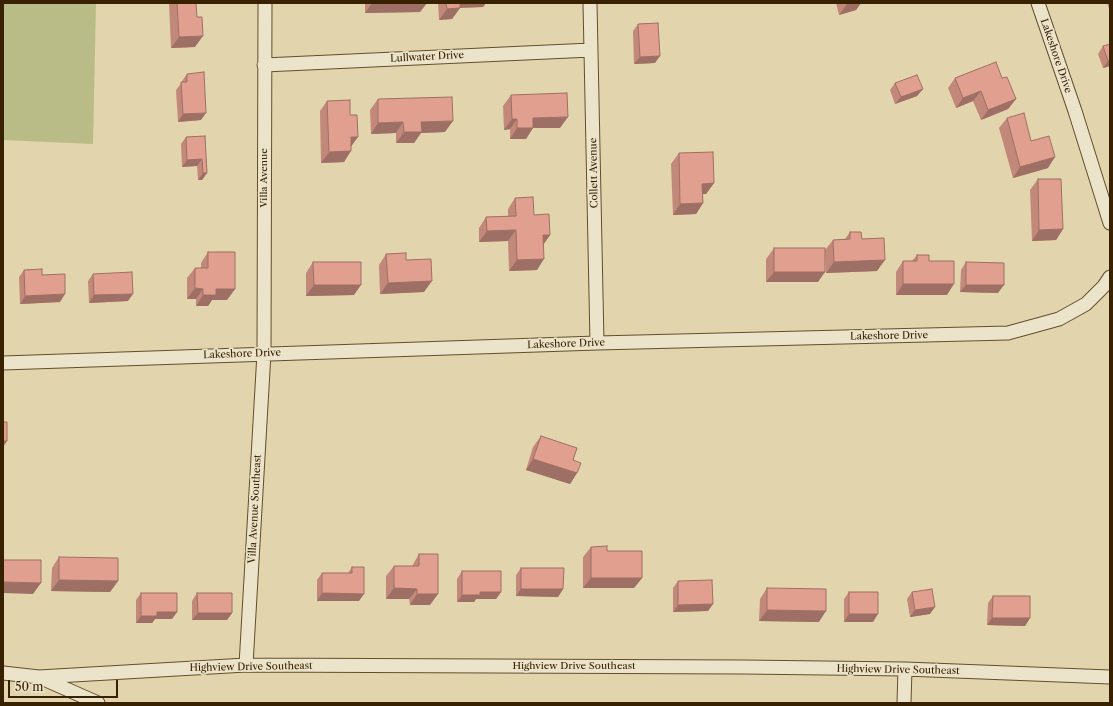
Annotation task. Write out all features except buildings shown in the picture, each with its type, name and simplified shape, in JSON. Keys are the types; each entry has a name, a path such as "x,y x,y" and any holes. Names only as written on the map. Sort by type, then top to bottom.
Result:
{"street":[{"name":"Villa Avenue","path":"264,3 264,353"},
{"name":"Collett Avenue","path":"590,3 597,343"},
{"name":"Lakeshore Drive","path":"1038,3 1075,111 1110,223"},
{"name":"Lullwater Drive","path":"264,65 591,50"},
{"name":"Lakeshore Drive","path":"3,363 264,353 597,343 1008,333 1059,319 1086,304 1104,286 1110,277"},
{"name":"Villa Avenue Southeast","path":"246,665 264,353"},
{"name":"Highview Drive Southeast","path":"39,677 246,665 905,669 1110,677"},
{"path":"904,703 905,669"},
{"path":"3,673 39,677 98,703"}],"green space":[{"path":"3,3 96,3 93,144 3,140"}]}
